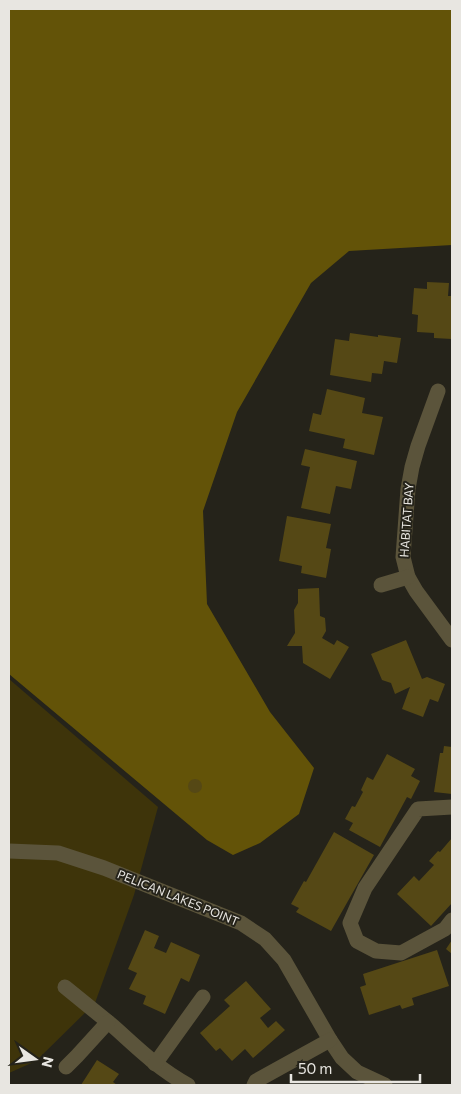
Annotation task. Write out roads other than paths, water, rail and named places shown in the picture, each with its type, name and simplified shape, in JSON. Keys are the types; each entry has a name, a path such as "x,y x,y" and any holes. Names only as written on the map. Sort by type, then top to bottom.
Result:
{"street":[{"name":"HABITAT BAY","path":"438,391 412,467 408,489 403,557 408,577 416,591 452,640"},
{"path":"381,585 408,577"},
{"path":"452,807 418,809 364,888 350,923 357,941 376,951 401,953 445,929 452,920"},
{"name":"PELICAN LAKES POINT","path":"9,850 58,853 104,868 241,923 265,939 284,960 330,1040 342,1058 357,1072 361,1081 385,1085"},
{"path":"65,987 155,1064 188,1085"},
{"path":"155,1064 204,997"},
{"path":"66,1067 108,1022"},
{"path":"254,1085 256,1082 330,1040"}]}
